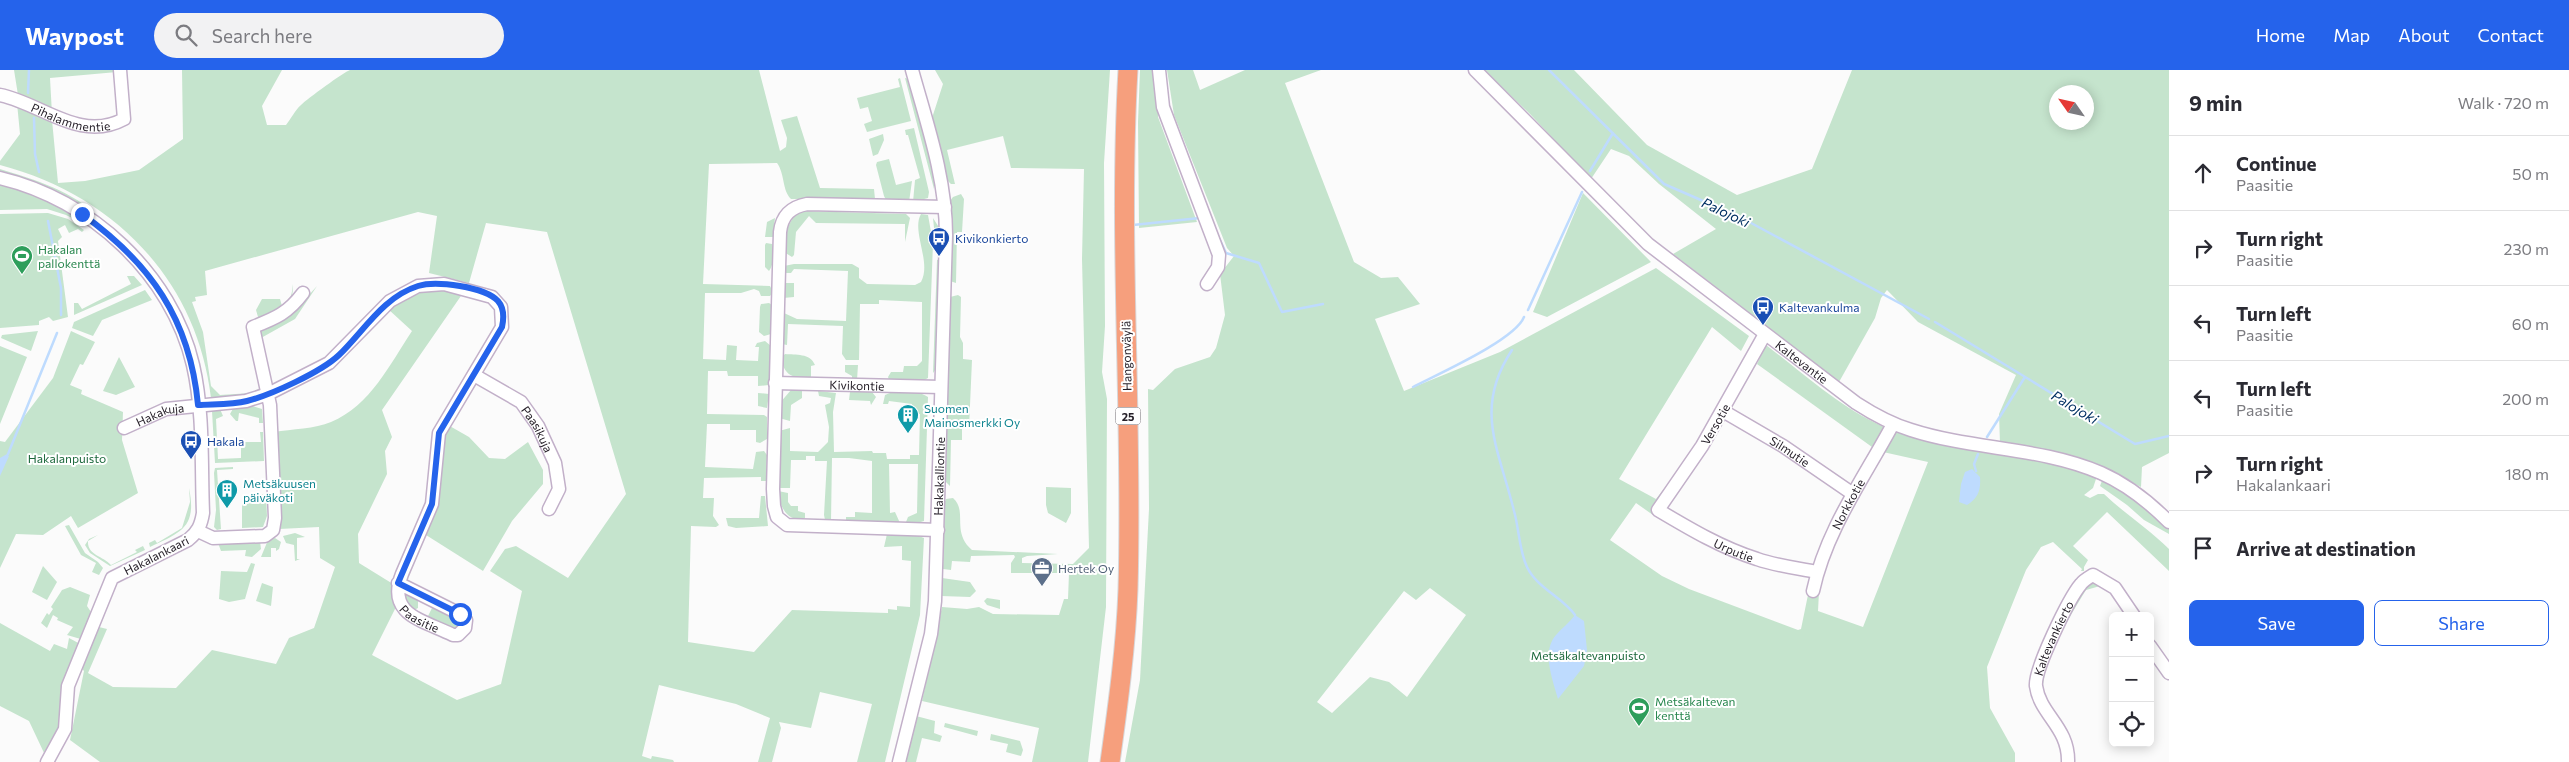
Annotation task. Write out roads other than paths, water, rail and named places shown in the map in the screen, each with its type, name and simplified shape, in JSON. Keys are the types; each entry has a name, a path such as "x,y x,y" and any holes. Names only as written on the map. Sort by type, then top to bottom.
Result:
{"highway":[{"name":"Hangonväylä","path":"1110,762 1128,590 1128,406 1122,195 1128,70"}],"street":[{"name":"Pihalammentie","path":"0,95 25,102 50,116 78,125 115,124 124,120 120,70"},
{"name":"Hakakalliontie","path":"899,762 932,625 935,601 942,387 945,207 939,167 912,70"},
{"path":"1159,70 1163,107 1219,255 1218,267 1207,284"},
{"name":"Kaltevantie","path":"1475,70 1648,244 1856,403 1893,424 1950,440 2041,455 2088,468 2111,478 2139,497 2169,522"},
{"name":"Hakalankaari","path":"0,178 28,186 82,214 111,235 139,262 164,297 181,328 193,365 198,405 203,513 198,531 188,540 112,578 68,686 65,729 58,747 47,762"},
{"path":"938,530 787,525 777,517 773,492 775,383 780,232 786,214 798,206 807,204 945,207"},
{"name":"Paasitie","path":"198,405 246,401 268,394 337,357 390,301 418,286 436,283 492,297 501,307 502,327 439,433 432,504 398,583 398,601 408,612 453,635 462,632 466,624 464,616 398,583"},
{"path":"198,531 212,538 265,536 273,530 275,518 268,394 253,327 291,309 303,293"},
{"name":"Versotie","path":"1658,510 1702,446 1765,334"},
{"name":"Paasikuja","path":"474,374 521,402 538,426 555,463 559,489 550,509"},
{"name":"Kivikontie","path":"775,383 942,387"},
{"name":"Hakakuja","path":"124,428 157,411 198,405"},
{"name":"Silmutie","path":"1722,411 1783,446 1854,494"},
{"name":"Norkkotie","path":"1813,591 1817,572 1834,530 1893,424"},
{"name":"Urputie","path":"1658,510 1699,535 1740,553 1785,567 1817,572"},
{"name":"Kaltevankierto","path":"2068,762 2067,742 2042,700 2036,686 2038,675 2058,624 2080,585 2093,575 2115,588 2131,612"},
{"path":"2154,652 2169,673"}],"water":[{"path":"7,454 9,456 0,476 0,458"},
{"path":"1972,469 1980,477 1980,486 1974,500 1967,505 1959,502 1961,484 1965,472"},
{"path":"1575,615 1584,621 1587,650 1584,666 1558,699 1551,675 1549,650 1556,635"}],"waterway":[{"path":"28,93 29,70"},
{"name":"Palojoki","path":"1549,70 1664,184 1740,217 1929,319"},
{"path":"34,118 35,154 39,172"},
{"path":"1590,171 1613,133"},
{"path":"1528,310 1582,192"},
{"path":"1133,225 1200,218"},
{"path":"48,221 61,288 61,315"},
{"path":"1218,236 1226,253 1259,263 1282,312 1323,304"},
{"path":"1413,387 1492,346 1518,326 1524,317"},
{"name":"Palojoki","path":"1935,322 2135,444 2169,436"},
{"path":"8,454 57,333"},
{"path":"1512,350 1500,371 1494,391 1492,411 1496,448 1514,511 1522,553 1527,567 1537,581 1575,615"},
{"path":"1987,437 2025,377"},
{"path":"1976,471 1974,464 1978,454"}],"place":[{"name":"Kivikonkierto","path":"939,257"},
{"name":"Hakalan pallokenttä","path":"22,275"},
{"name":"Kaltevankulma","path":"1763,326"},
{"name":"Suomen Mainosmerkki Oy","path":"908,434"},
{"name":"Hakala","path":"191,460"},
{"name":"Metsäkuusen päiväkoti","path":"227,509"},
{"name":"Hertek Oy","path":"1042,587"},
{"name":"Metsäkaltevan kenttä","path":"1639,727"}],"park label":[{"name":"Hakalanpuisto","path":"67,458"},
{"name":"Metsäkaltevanpuisto","path":"1588,655"}]}
